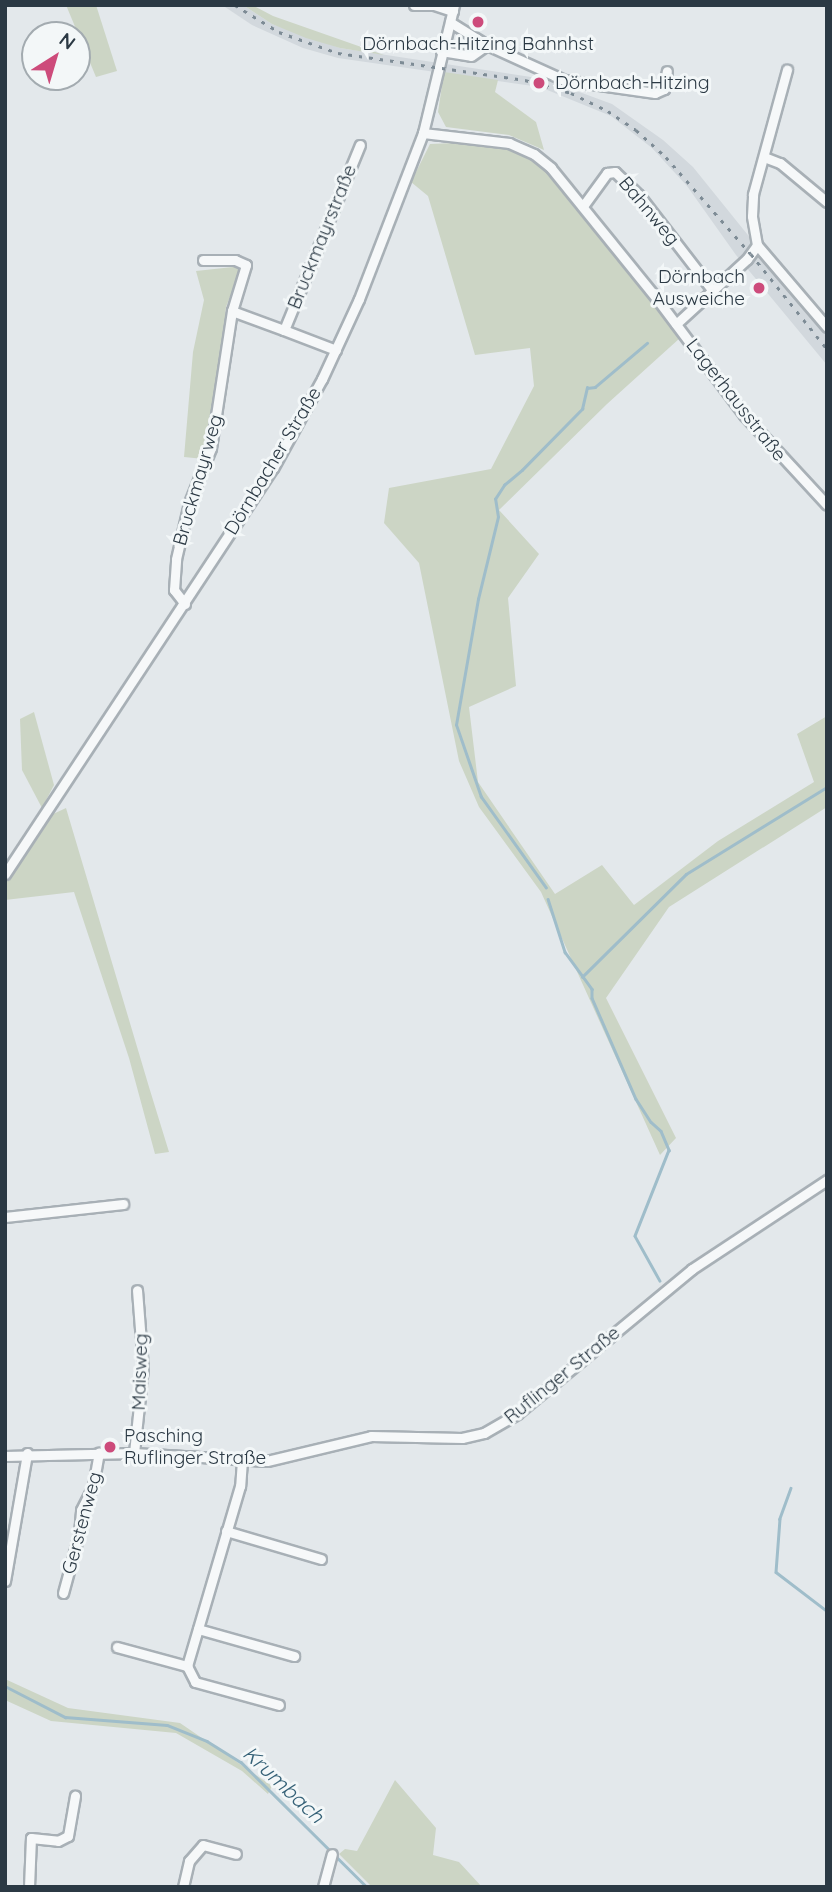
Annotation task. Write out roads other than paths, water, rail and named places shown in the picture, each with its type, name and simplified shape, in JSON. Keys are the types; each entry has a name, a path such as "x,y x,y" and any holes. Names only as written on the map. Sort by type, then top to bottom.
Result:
{"street":[{"path":"414,5 454,8"},
{"name":"Dörnbacher Straße","path":"5,874 273,468 337,350 423,133 441,51 454,8"},
{"path":"450,22 487,45 569,82 655,93 664,89 667,71"},
{"path":"441,51 471,56 487,45"},
{"path":"788,70 751,205 757,245 827,327"},
{"name":"Lagerhausstraße","path":"423,133 487,138 519,146 551,168 764,439 827,505"},
{"name":"Bruckmayrstraße","path":"284,330 359,145"},
{"path":"764,157 780,163 827,202"},
{"name":"Bahnweg","path":"583,206 607,173 615,172 639,195 713,291"},
{"path":"676,324 747,260 757,245"},
{"path":"203,260 235,260 246,265 232,312"},
{"name":"Bruckmayrstraße","path":"232,312 337,350"},
{"name":"Bruckmayrweg","path":"185,604 174,590 176,559 189,503 211,448 232,312"},
{"name":"Ruflinger Straße","path":"5,1455 134,1453 242,1461 279,1460 371,1436 462,1437 492,1430 518,1413 692,1269 827,1180"},
{"path":"5,1217 123,1204"},
{"name":"Maisweg","path":"134,1453 143,1368 137,1290"},
{"path":"5,1581 27,1453"},
{"name":"Gerstenweg","path":"63,1593 79,1534 81,1510 93,1486 99,1453"},
{"path":"242,1461 240,1486 187,1666 195,1682 279,1705"},
{"path":"226,1531 321,1559"},
{"path":"198,1629 294,1656"},
{"path":"117,1647 187,1666"},
{"path":"29,1887 31,1838 58,1841 68,1836 75,1796"},
{"path":"183,1887 189,1861 203,1845 236,1854"},
{"path":"323,1887 332,1854"}],"waterway":[{"path":"546,888 481,797 456,725 478,599 498,517 495,499 504,485 582,409 587,388 595,387 647,343"},
{"path":"582,977 686,874 827,787"},
{"path":"548,899 565,952 592,989 592,998 636,1099 651,1122 661,1131 669,1150 635,1236 660,1281"},
{"path":"791,1488 780,1519 776,1572 827,1611"},
{"name":"Krumbach","path":"5,1686 65,1717 167,1725 207,1741 241,1762 367,1887"}],"railway":[{"path":"235,5 279,32 338,53 525,80 571,93 608,111 636,130 666,157 751,254 827,349"}],"place":[{"name":"Dörnbach-Hitzing Bahnhst","path":"478,22"},
{"name":"Dörnbach-Hitzing","path":"539,83"},
{"name":"Dörnbach Ausweiche","path":"759,288"},
{"name":"Pasching Ruflinger Straße","path":"110,1447"}]}
